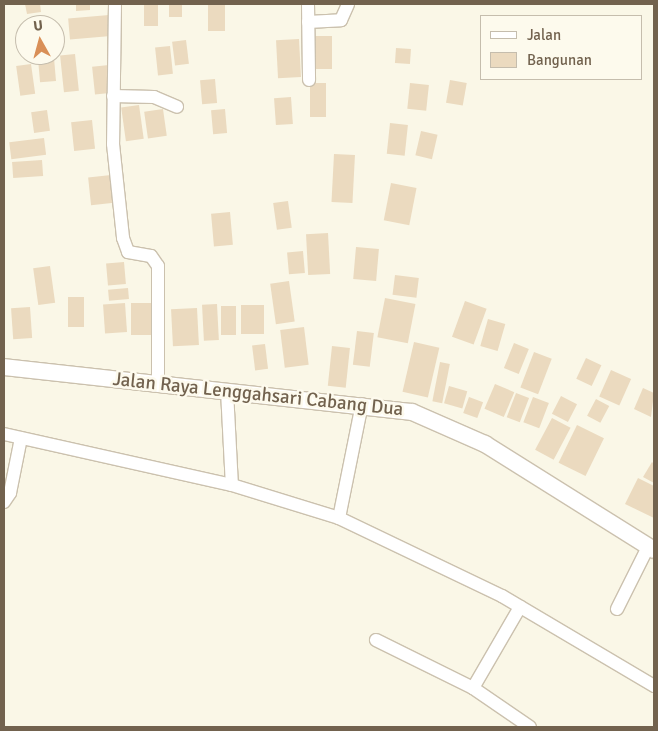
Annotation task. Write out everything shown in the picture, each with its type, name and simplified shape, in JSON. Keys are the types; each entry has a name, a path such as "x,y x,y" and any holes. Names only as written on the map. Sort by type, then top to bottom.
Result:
{"street":[{"path":"115,4 114,144 126,249 156,259 158,266 158,384"},
{"path":"308,4 309,80"},
{"path":"308,22 341,20 348,4"},
{"path":"113,96 154,96 177,107"},
{"name":"Jalan Raya Lenggahsari Cabang Dua","path":"4,367 362,404 412,412 449,425 651,549"},
{"path":"227,391 232,485"},
{"path":"340,518 362,404"},
{"path":"4,434 232,485 340,518 520,607 654,686"},
{"path":"4,502 10,493 21,438"},
{"path":"617,609 651,549"},
{"path":"473,688 520,607"},
{"path":"376,640 473,688 530,727"}],"building":[{"path":"25,4 40,4 41,12 27,14"},
{"path":"76,4 90,4 90,10 76,11"},
{"path":"144,4 158,4 158,26 144,26"},
{"path":"169,4 182,4 182,17 169,17"},
{"path":"208,4 225,4 225,31 208,31"},
{"path":"109,15 111,36 70,39 68,19"},
{"path":"313,36 332,36 332,69 313,69"},
{"path":"299,39 301,77 278,78 276,40"},
{"path":"186,40 189,64 175,66 172,42"},
{"path":"170,46 173,74 158,75 155,48"},
{"path":"396,48 411,49 410,64 395,63"},
{"path":"75,54 79,91 64,92 61,65 65,65 65,55"},
{"path":"31,65 35,94 20,96 16,66"},
{"path":"39,65 55,65 56,81 40,82"},
{"path":"109,65 112,93 95,95 92,67"},
{"path":"215,79 217,103 202,104 200,80"},
{"path":"450,80 467,83 463,106 446,103"},
{"path":"310,83 326,83 326,117 310,117"},
{"path":"410,83 429,85 426,111 407,109"},
{"path":"291,97 293,124 276,125 274,98"},
{"path":"139,105 144,139 126,141 121,108"},
{"path":"163,109 167,136 148,138 144,112"},
{"path":"225,109 227,133 213,134 211,110"},
{"path":"47,110 50,131 34,133 31,112"},
{"path":"92,120 95,149 74,151 71,122"},
{"path":"390,123 408,125 405,156 387,154"},
{"path":"421,131 438,135 432,159 415,155"},
{"path":"44,138 46,155 11,159 9,142"},
{"path":"334,154 355,155 352,203 331,202"},
{"path":"42,160 43,176 13,178 12,162"},
{"path":"111,175 114,203 91,205 88,177"},
{"path":"391,183 417,188 409,225 384,220"},
{"path":"288,201 292,228 277,230 273,203"},
{"path":"230,212 233,245 214,247 211,214"},
{"path":"328,233 330,274 308,275 306,234"},
{"path":"356,247 379,249 376,281 353,279"},
{"path":"303,251 305,273 289,274 287,252"},
{"path":"124,262 126,284 108,285 106,264"},
{"path":"50,266 55,303 38,305 33,268"},
{"path":"395,275 419,278 416,298 393,295"},
{"path":"289,281 295,322 276,324 270,284"},
{"path":"128,288 129,299 109,301 108,290"},
{"path":"68,297 84,297 84,327 68,327"},
{"path":"385,298 415,304 408,343 377,337"},
{"path":"465,301 487,309 474,345 452,337"},
{"path":"125,303 127,332 105,333 103,305"},
{"path":"131,303 156,303 156,335 131,335"},
{"path":"217,304 219,340 204,341 202,305"},
{"path":"241,305 264,305 264,334 241,334"},
{"path":"221,306 236,306 236,335 221,335"},
{"path":"30,307 32,338 13,339 11,308"},
{"path":"197,308 199,345 173,346 171,309"},
{"path":"488,319 505,324 498,351 480,346"},
{"path":"304,327 309,365 285,368 280,330"},
{"path":"357,331 374,333 370,367 353,365"},
{"path":"414,342 439,348 428,398 403,392"},
{"path":"514,343 529,349 519,374 504,368"},
{"path":"265,344 268,369 255,370 252,346"},
{"path":"332,346 350,348 346,388 328,386"},
{"path":"534,352 552,359 538,394 520,387"},
{"path":"586,358 601,365 592,386 576,379"},
{"path":"440,362 450,364 442,403 432,401"},
{"path":"611,370 631,379 619,405 599,396"},
{"path":"495,384 514,392 504,417 484,409"},
{"path":"449,386 467,391 462,409 444,403"},
{"path":"643,388 654,393 651,417 634,409"},
{"path":"516,393 529,398 520,422 507,417"},
{"path":"561,396 577,404 568,422 552,414"},
{"path":"469,397 483,402 477,418 463,413"},
{"path":"533,397 549,403 539,428 523,422"},
{"path":"596,399 609,406 600,423 587,416"},
{"path":"552,418 571,428 554,460 535,450"},
{"path":"577,425 604,438 586,476 559,463"},
{"path":"652,462 654,464 654,483 643,477"},
{"path":"638,478 654,486 654,518 625,504"}]}
